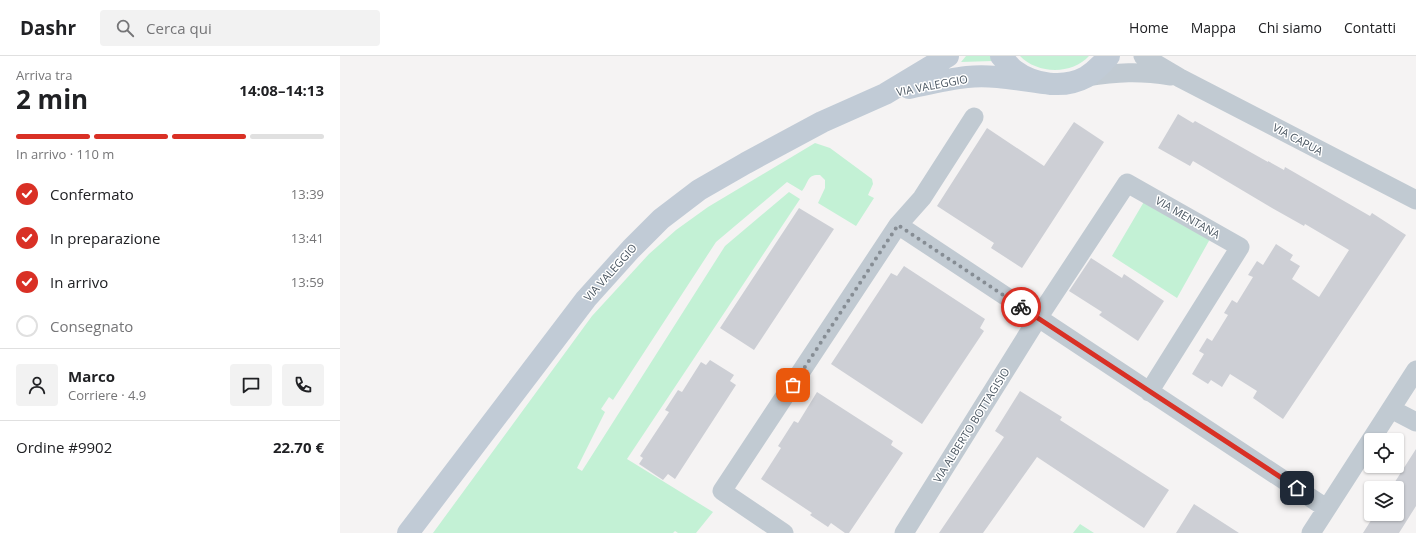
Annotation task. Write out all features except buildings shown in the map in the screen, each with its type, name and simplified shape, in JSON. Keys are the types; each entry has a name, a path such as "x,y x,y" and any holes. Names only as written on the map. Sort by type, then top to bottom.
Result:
{"main road":[{"name":"VIA VALEGGIO","path":"408,533 586,299 631,249 661,219 699,190 746,163 822,122 885,94 948,56"},
{"path":"1001,56 1014,69 1031,80 1051,84 1063,84 1086,77 1099,67 1109,56"},
{"name":"VIA VALEGGIO","path":"885,94 938,81 968,77 990,77 1051,84"}],"street":[{"name":"VIA CAPUA","path":"1143,56 1180,78 1416,200"},
{"path":"1166,56 1180,78"},
{"name":"VIA CAPUA","path":"1086,77 1118,72 1152,73 1180,78"},
{"path":"784,533 722,491 898,225 922,198 974,117"},
{"name":"VIA MENTANA","path":"1038,318 1127,183 1240,247 1149,392"},
{"path":"898,225 1326,508"},
{"name":"VIA ALBERTO BOTTAGISIO","path":"904,533 1038,318"},
{"path":"1310,533 1416,370"},
{"path":"1391,409 1416,422"}],"green space":[{"path":"966,56 990,56 992,61 961,62"},
{"path":"1020,56 1089,56 1073,67 1054,70 1036,66 1027,62"},
{"path":"815,143 830,148 872,179 873,184 868,195 874,198 856,226 818,203 825,188 825,180 820,175 816,175 810,177 802,191 787,182 716,242 613,400 609,397 601,409 605,412 577,468 582,471 725,246 789,192 800,199 627,459 713,512 696,533 678,533 675,531 673,533 433,533 592,316 649,254 676,230 708,207"},
{"path":"1145,200 1210,239 1177,298 1112,256"},
{"path":"1080,524 1094,533 1073,533"}],"way so far":[{"path":"793,385 898,225 1021,307"}],"route":[{"path":"1021,307 1297,488"}]}
